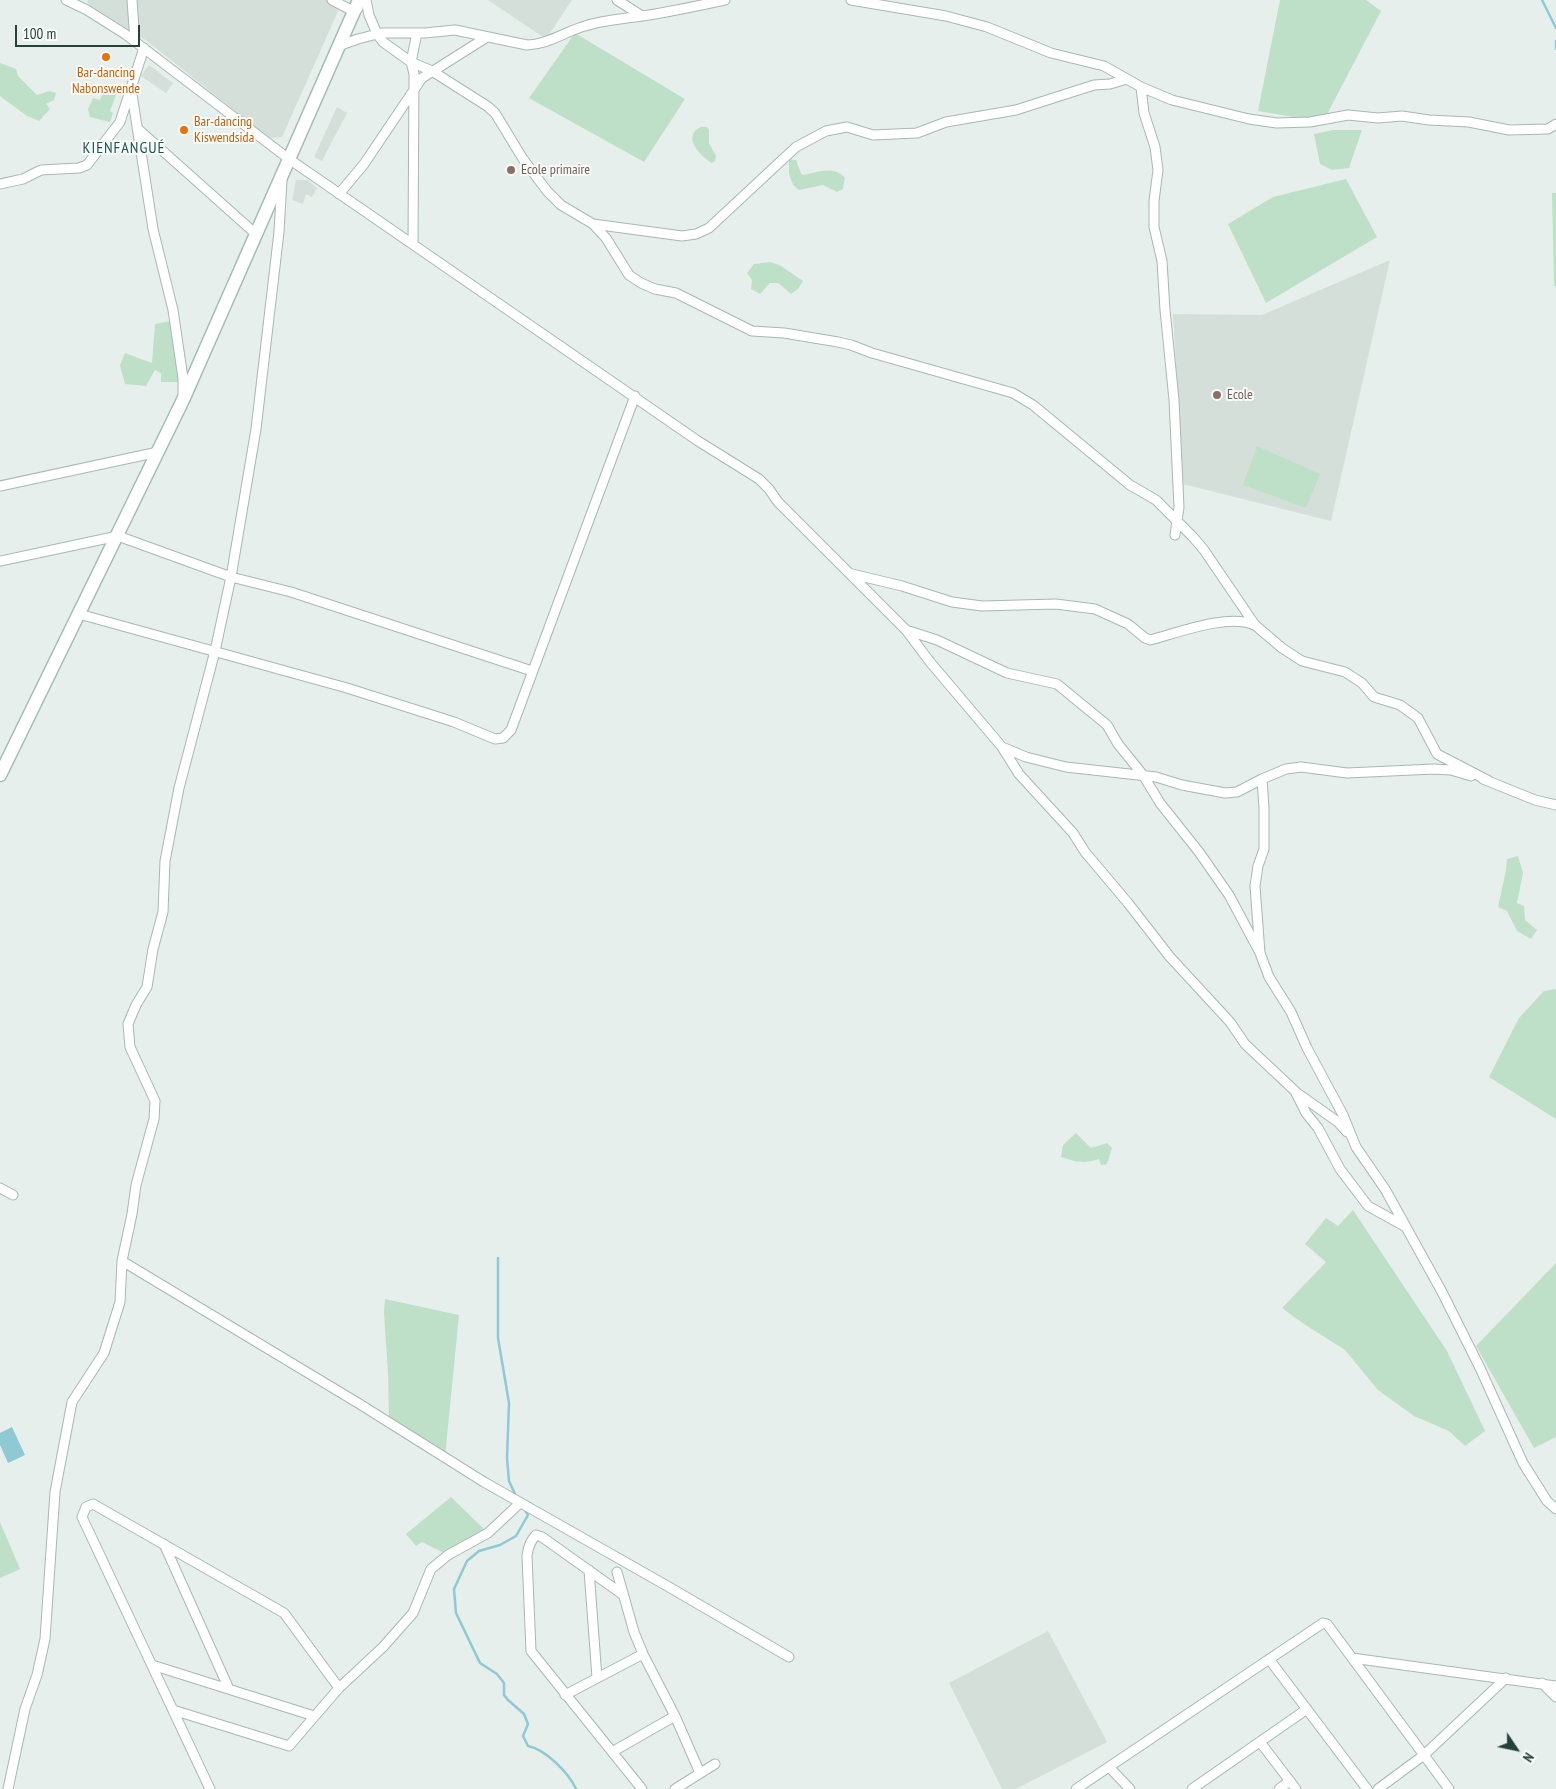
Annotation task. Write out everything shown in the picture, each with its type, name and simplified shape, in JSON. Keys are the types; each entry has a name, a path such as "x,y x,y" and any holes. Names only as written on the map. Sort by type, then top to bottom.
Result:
{"main road":[{"path":"0,775 183,400 357,6"}],"street":[{"path":"66,0 86,10 144,48 289,159 698,441 758,479 769,489 778,502 906,630 930,662 1002,747 1019,774 1073,833 1084,852 1128,903 1170,957 1230,1022 1245,1044 1295,1091 1338,1122 1352,1137"},
{"path":"132,0 135,42"},
{"path":"332,0 357,6 365,0 377,34 383,42 411,62 432,71 487,106 494,113 523,159 547,191 561,205 593,224 606,238 629,275 655,289 676,293 752,331 784,332 851,344 872,353 1013,393 1033,405 1130,485 1156,500 1204,550 1255,625"},
{"path":"617,0 643,16"},
{"path":"341,45 377,34 455,30 527,45 538,45 584,26 607,20 643,16 725,0"},
{"path":"851,0 946,16 987,27 1051,53 1104,66 1172,100 1249,119 1277,123 1310,122 1348,115 1378,118 1402,116 1429,120 1469,122 1509,130 1548,129 1556,124"},
{"path":"413,244 414,74 411,62 416,33"},
{"path":"339,194 364,164 422,78 487,37"},
{"path":"0,184 23,178 41,170 79,168 87,165 120,122 144,48"},
{"path":"593,224 682,236 696,234 709,228 796,147 826,131 847,127 873,135 916,133 946,122 1016,110 1081,89 1128,79"},
{"path":"1141,86 1144,113 1155,147 1158,170 1154,201 1154,227 1162,261 1174,400 1178,480 1175,534"},
{"path":"131,88 153,229 174,320 183,378 183,400"},
{"path":"137,128 257,234"},
{"path":"8,1789 25,1709 37,1675 44,1640 55,1492 72,1402 104,1353 120,1302 122,1261 136,1185 154,1119 155,1100 130,1047 128,1024 136,1005 147,987 163,912 165,861 179,788 215,651 231,577 256,429 280,232 282,174"},
{"path":"79,614 215,651 406,707 454,722 494,739 503,738 510,730 635,396"},
{"path":"0,486 158,452"},
{"path":"0,561 118,536 231,577 299,594 532,670"},
{"path":"850,574 902,586 952,602 982,606 1056,604 1094,609 1128,624 1150,640 1194,626 1245,620 1255,625 1282,648 1302,661 1345,672 1362,683 1374,697 1400,705 1418,718 1437,754 1489,781 1535,800 1556,805"},
{"path":"906,630 937,640 1006,673 1057,684 1107,725 1118,744 1143,775 1160,803 1199,852 1229,895 1260,953 1269,977 1291,1012 1356,1147 1385,1189 1442,1292 1480,1368 1523,1463 1556,1509"},
{"path":"1002,747 1026,757 1066,767 1143,775 1182,785 1225,792 1237,792 1286,769 1301,767 1347,772 1451,770 1489,781"},
{"path":"1260,953 1254,886 1264,849 1262,779"},
{"path":"1295,1091 1340,1169 1368,1206 1406,1227"},
{"path":"0,1188 13,1195"},
{"path":"122,1261 520,1502 789,1658"},
{"path":"173,1710 289,1746 339,1688 383,1647 414,1613 431,1569 448,1555 488,1533 520,1502"},
{"path":"212,1788 82,1517 86,1507 93,1504 284,1613 339,1688"},
{"path":"622,1594 542,1537 536,1535 532,1539 528,1547 531,1651 642,1789"},
{"path":"164,1544 229,1689"},
{"path":"589,1570 597,1678"},
{"path":"618,1572 622,1594 634,1632 643,1654 675,1716 700,1774"},
{"path":"1076,1789 1323,1623 1326,1624 1352,1658 1449,1789"},
{"path":"565,1695 643,1654"},
{"path":"1352,1658 1556,1686"},
{"path":"1269,1659 1367,1789"},
{"path":"152,1665 314,1716"},
{"path":"1378,1789 1424,1755 1506,1678"},
{"path":"1542,1683 1556,1697"},
{"path":"1192,1789 1205,1786 1260,1742 1307,1709"},
{"path":"612,1752 675,1716"},
{"path":"1260,1742 1296,1789"},
{"path":"675,1789 715,1764"},
{"path":"1109,1766 1130,1789"},
{"path":"1279,1789 1290,1781"}],"shaded area":[{"path":"88,0 343,0 282,137 269,138 147,41 87,3"},
{"path":"488,0 572,0 546,39"},
{"path":"149,65 173,83 166,93 141,76"},
{"path":"337,107 347,113 322,161 314,157"},
{"path":"296,180 307,180 317,188 312,197 306,194 303,204 292,200"},
{"path":"1390,260 1331,521 1183,484 1173,314 1262,315"},
{"path":"1048,1631 1107,1742 1016,1789 1002,1789 949,1683"}],"green space":[{"path":"1280,0 1366,0 1381,11 1323,122 1258,111"},
{"path":"575,33 685,99 644,162 529,98"},
{"path":"0,63 16,69 18,76 37,95 49,91 56,93 54,100 46,104 50,109 39,121 27,116 0,96"},
{"path":"104,88 117,92 110,111 113,113 110,122 90,117 88,109 93,98 100,100"},
{"path":"701,127 707,127 709,130 709,143 716,156 715,161 712,163 702,156 694,146 693,135"},
{"path":"1333,130 1362,130 1349,168 1332,170 1320,164 1314,134"},
{"path":"789,159 796,160 803,175 826,170 841,174 845,178 843,189 837,192 823,185 799,190 793,185 789,174"},
{"path":"1346,179 1377,237 1266,303 1228,224 1273,197"},
{"path":"1552,193 1556,193 1556,286 1554,286"},
{"path":"771,262 781,266 803,281 798,289 791,294 778,283 770,283 760,294 751,289 752,280 747,273 754,264"},
{"path":"170,321 181,382 161,382 161,373 155,370 146,386 125,384 120,365 125,353 152,363 155,324"},
{"path":"1257,446 1320,474 1306,508 1243,485"},
{"path":"1518,856 1523,873 1517,903 1524,906 1525,920 1537,930 1531,939 1517,931 1507,911 1498,907 1507,859"},
{"path":"1556,989 1556,1119 1489,1077 1519,1018 1544,991"},
{"path":"1076,1133 1091,1148 1107,1143 1112,1148 1107,1164 1101,1165 1099,1159 1080,1162 1061,1157 1063,1145"},
{"path":"1353,1210 1447,1351 1485,1431 1465,1446 1449,1431 1414,1416 1378,1390 1345,1350 1282,1308 1326,1262 1305,1244 1326,1218 1338,1226"},
{"path":"1556,1263 1556,1437 1534,1448 1476,1346"},
{"path":"385,1299 459,1315 445,1457 389,1422"},
{"path":"451,1497 488,1533 448,1555 422,1542 416,1546 406,1534"},
{"path":"0,1522 20,1569 0,1578"}],"water":[{"path":"12,1427 25,1455 8,1463 0,1445 0,1433"}],"waterway":[{"path":"1542,0 1556,28"},
{"path":"1556,41 1556,49"},
{"path":"498,1258 498,1338 509,1403 507,1458 509,1481 516,1496"},
{"path":"523,1507 528,1515 516,1536 500,1545 479,1551 467,1561 454,1589 456,1613 480,1663 497,1674 504,1683 504,1695 524,1714 528,1724 523,1736 528,1746 542,1752 556,1763 568,1776 576,1789"}],"place":[{"name":"Bar-dancing Nabonswende","path":"106,57"},
{"name":"Bar-dancing Kiswendsida","path":"184,130"},
{"name":"Ecole primaire","path":"511,170"},
{"name":"Ecole","path":"1217,395"}],"district":[{"name":"KIENFANGUÉ","path":"124,148"}]}
